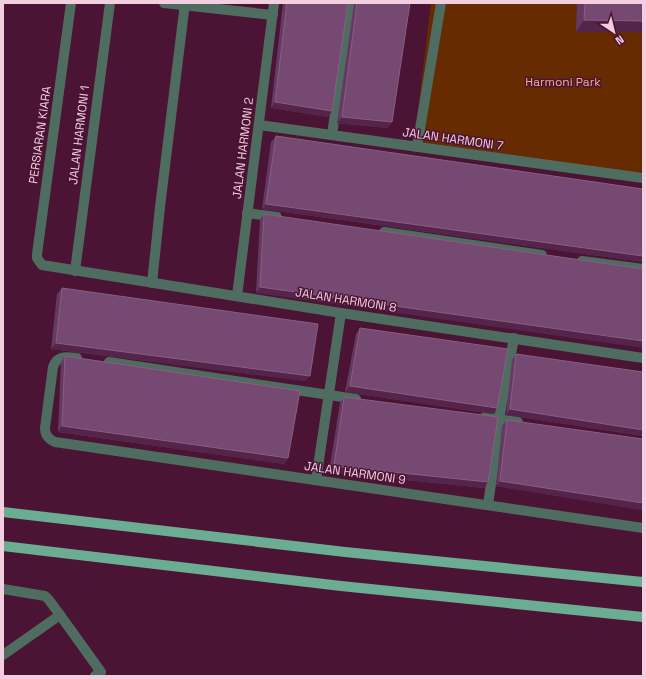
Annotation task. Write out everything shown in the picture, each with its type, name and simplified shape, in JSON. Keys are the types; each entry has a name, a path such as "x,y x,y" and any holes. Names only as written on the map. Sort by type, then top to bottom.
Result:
{"main road":[{"path":"3,512 344,552 643,582"},
{"path":"3,546 340,586 643,617"}],"street":[{"name":"PERSIARAN KIARA","path":"45,266 39,262 37,254 71,3"},
{"name":"JALAN HARMONI 1","path":"75,271 110,3"},
{"path":"164,3 185,4 273,15"},
{"name":"JALAN HARMONI 2","path":"237,296 274,3"},
{"path":"332,135 350,3"},
{"path":"417,147 441,3"},
{"path":"152,283 185,4"},
{"name":"JALAN HARMONI 7","path":"259,125 643,178"},
{"path":"247,213 287,218"},
{"path":"374,230 555,256"},
{"path":"571,259 643,269"},
{"name":"JALAN HARMONI 8","path":"45,266 341,313 643,358"},
{"path":"316,480 341,313"},
{"path":"488,505 499,419 514,338"},
{"name":"JALAN HARMONI 9","path":"329,395 93,360 62,357 58,359 53,367 45,433 50,440 64,443 643,528"},
{"path":"329,395 367,400"},
{"path":"478,416 524,423"},
{"path":"3,589 45,596 50,600 98,674"},
{"path":"3,655 60,614"}],"green space":[{"name":"Harmoni Park","path":"431,3 643,3 643,173 414,144"}],"building":[{"path":"287,3 348,3 332,111 275,102"},
{"path":"357,3 410,3 392,122 342,117"},
{"path":"585,3 643,3 643,21 584,20"},
{"path":"276,136 643,189 643,256 266,204"},
{"path":"264,214 643,269 643,341 260,287"},
{"path":"62,288 318,324 310,376 56,343"},
{"path":"360,328 508,349 497,408 350,386"},
{"path":"516,354 643,372 643,430 510,409"},
{"path":"65,356 300,391 288,458 62,426"},
{"path":"344,397 498,417 488,482 334,466"},
{"path":"507,420 643,439 643,503 500,481"}]}
